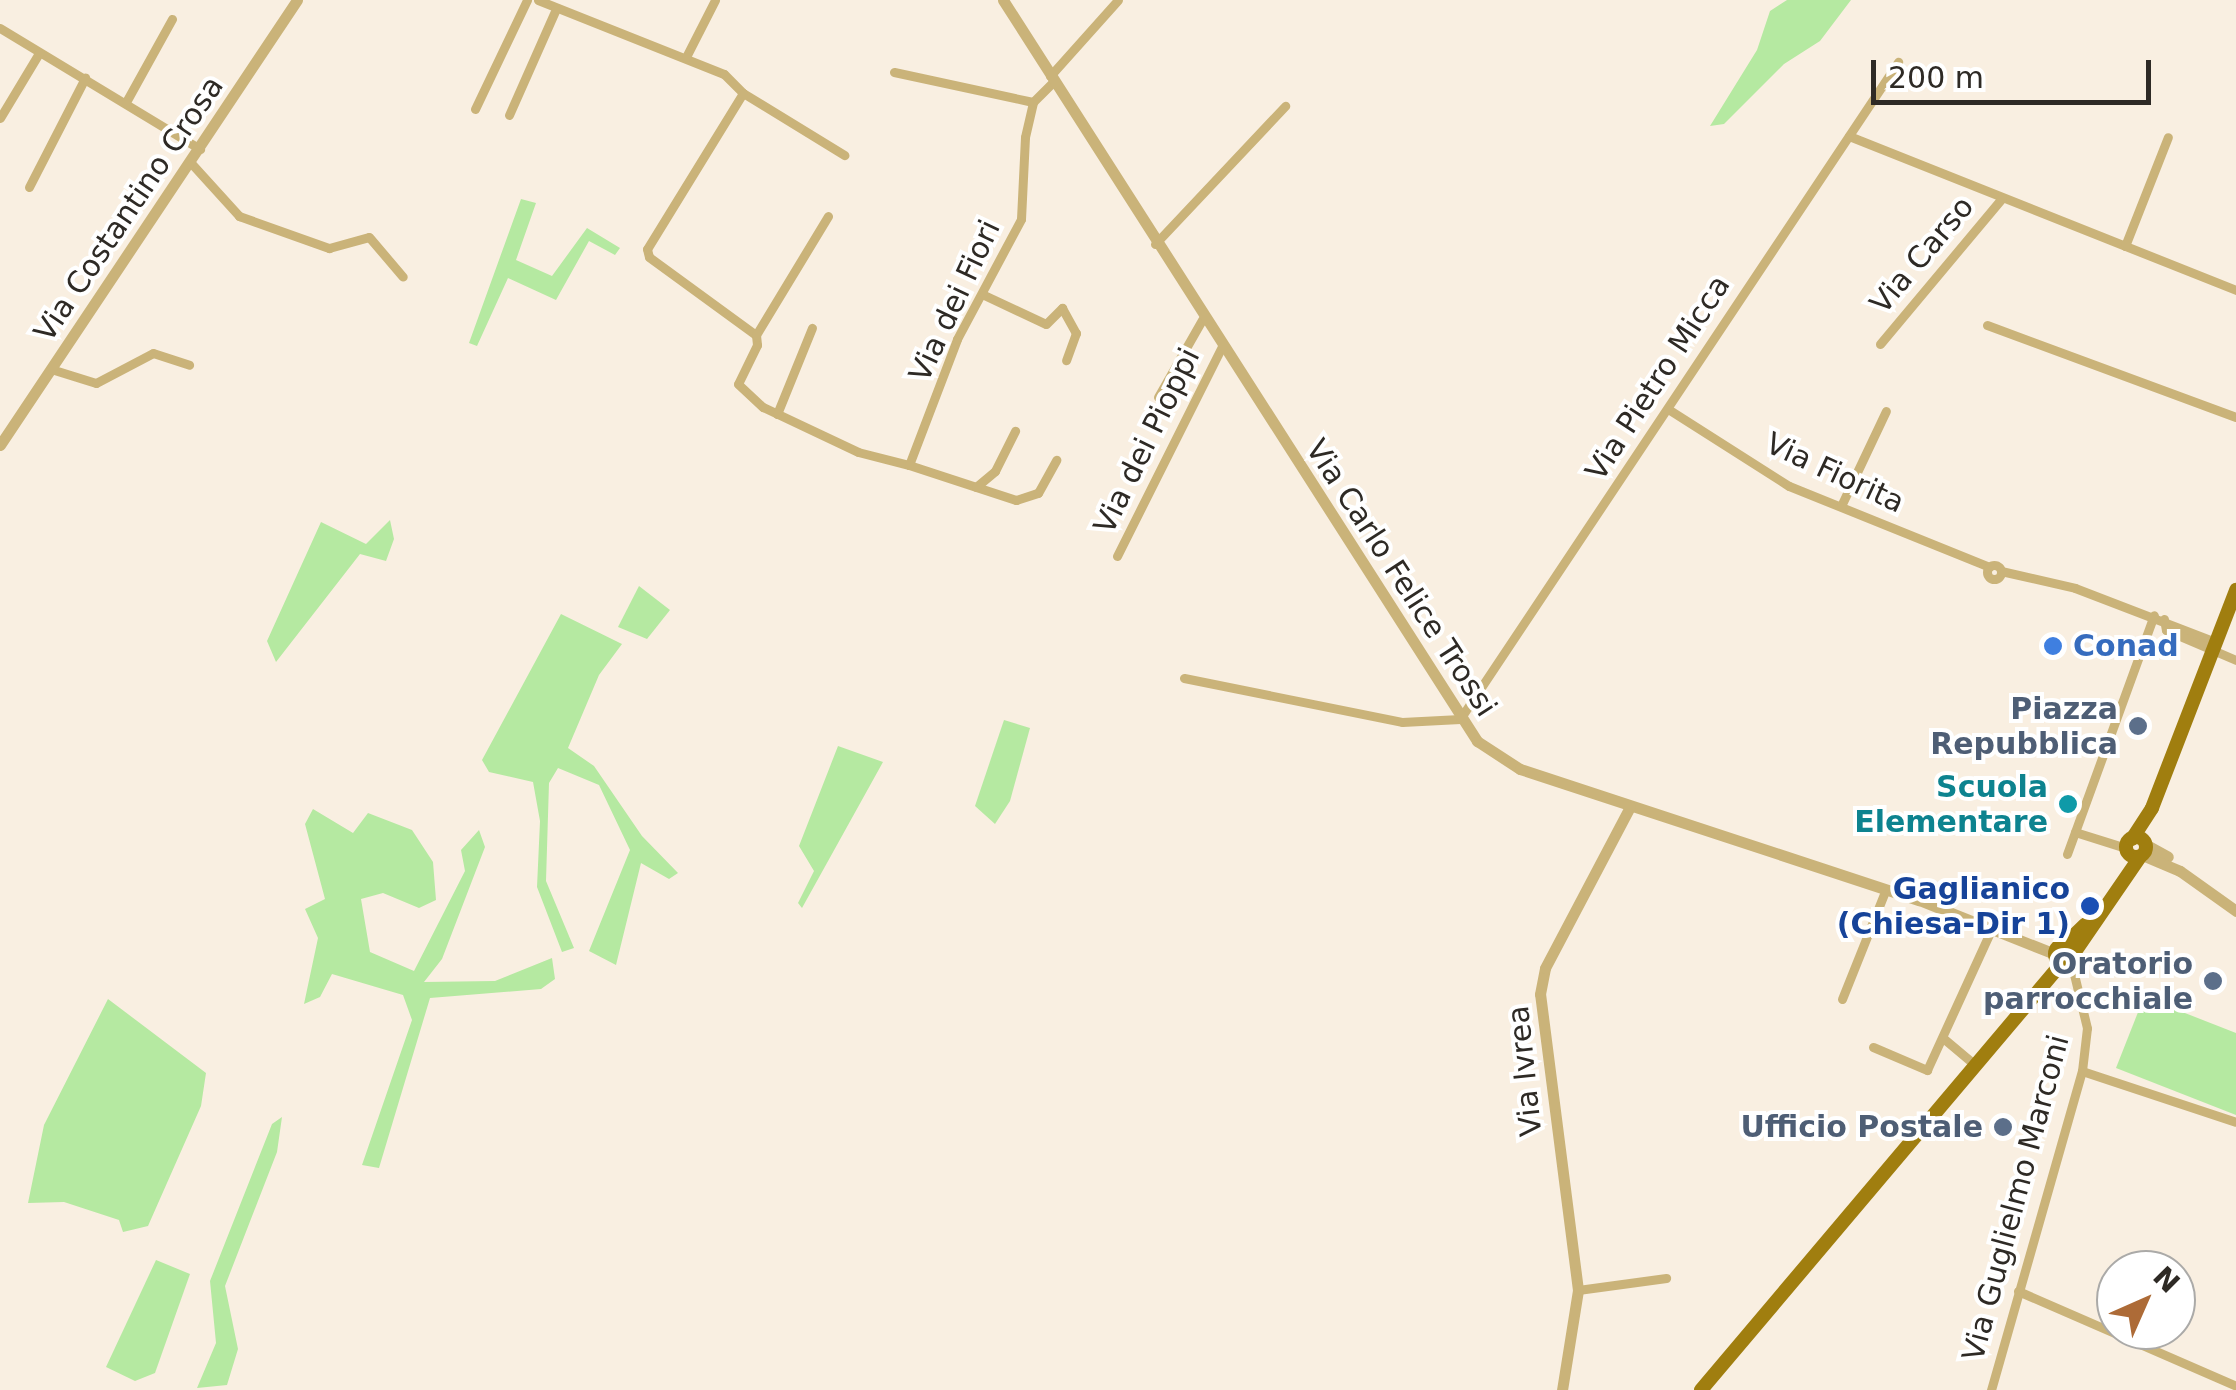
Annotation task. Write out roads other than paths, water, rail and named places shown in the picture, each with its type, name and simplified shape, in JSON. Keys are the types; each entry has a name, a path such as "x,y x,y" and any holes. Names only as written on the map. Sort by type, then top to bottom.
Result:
{"main road":[{"path":"1700,1390 2064,956 2137,848 2236,590"}],"street":[{"name":"Via Costantino Crosa","path":"0,445 6,425 51,368 298,0"},
{"path":"475,109 528,0"},
{"path":"538,0 724,74 743,93 844,155"},
{"path":"686,56 715,0"},
{"name":"Via Carlo Felice Trossi","path":"1003,0 1202,320 1460,720 1500,759 1630,807 1886,889 2064,956"},
{"path":"894,72 1033,102 1118,0"},
{"path":"510,115 556,9"},
{"path":"126,102 172,19"},
{"path":"0,28 200,149"},
{"path":"0,118 39,53"},
{"name":"Via Pietro Micca","path":"1460,720 1898,62"},
{"path":"30,187 85,78"},
{"path":"743,93 648,249 717,312 756,335"},
{"name":"Via dei Fiori","path":"909,465 958,339 1022,219 1022,156 1033,102"},
{"path":"1155,244 1284,106"},
{"path":"1849,136 2236,290"},
{"path":"2126,246 2168,137"},
{"path":"190,163 239,216 330,248 369,237 404,277"},
{"name":"Via Carso","path":"1880,344 2002,198"},
{"path":"828,216 756,335 758,345 738,384 777,414 858,452 976,487 1028,499 1056,460"},
{"path":"984,296 1046,324 1062,308 1076,333 1066,360"},
{"path":"1158,397 1202,320"},
{"path":"1986,325 2236,417"},
{"path":"777,414 812,328"},
{"name":"Via dei Pioppi","path":"1117,556 1221,348"},
{"path":"51,368 96,382 153,353 189,365"},
{"name":"Via Fiorita","path":"1668,409 1789,486 1989,566 1992,578 2000,571 2159,617"},
{"path":"1842,506 1886,411"},
{"path":"976,487 996,471 1016,431"},
{"path":"2067,854 2159,617 2236,660"},
{"path":"1184,678 1402,722 1460,720"},
{"name":"Via Ivrea","path":"1562,1390 1578,1290 1540,994 1545,968 1630,807"},
{"path":"2075,832 2137,848 2180,871 2236,911"},
{"path":"1842,1000 1886,889"},
{"path":"1873,1047 1927,1070 1992,928"},
{"name":"Via Guglielmo Marconi","path":"1991,1390 2082,1070 2087,1028 2064,956"},
{"path":"1942,1038 1974,1064"},
{"path":"2082,1070 2236,1122"},
{"path":"1578,1290 1666,1278"},
{"path":"2018,1291 2236,1386"}],"place":[{"name":"Conad","path":"2053,646"},
{"name":"Piazza Repubblica","path":"2138,726"},
{"name":"Scuola Elementare","path":"2068,804"},
{"name":"Gaglianico (Chiesa-Dir 1)","path":"2090,906"},
{"name":"Oratorio parrocchiale","path":"2213,981"},
{"name":"Ufficio Postale","path":"2003,1127"}]}
